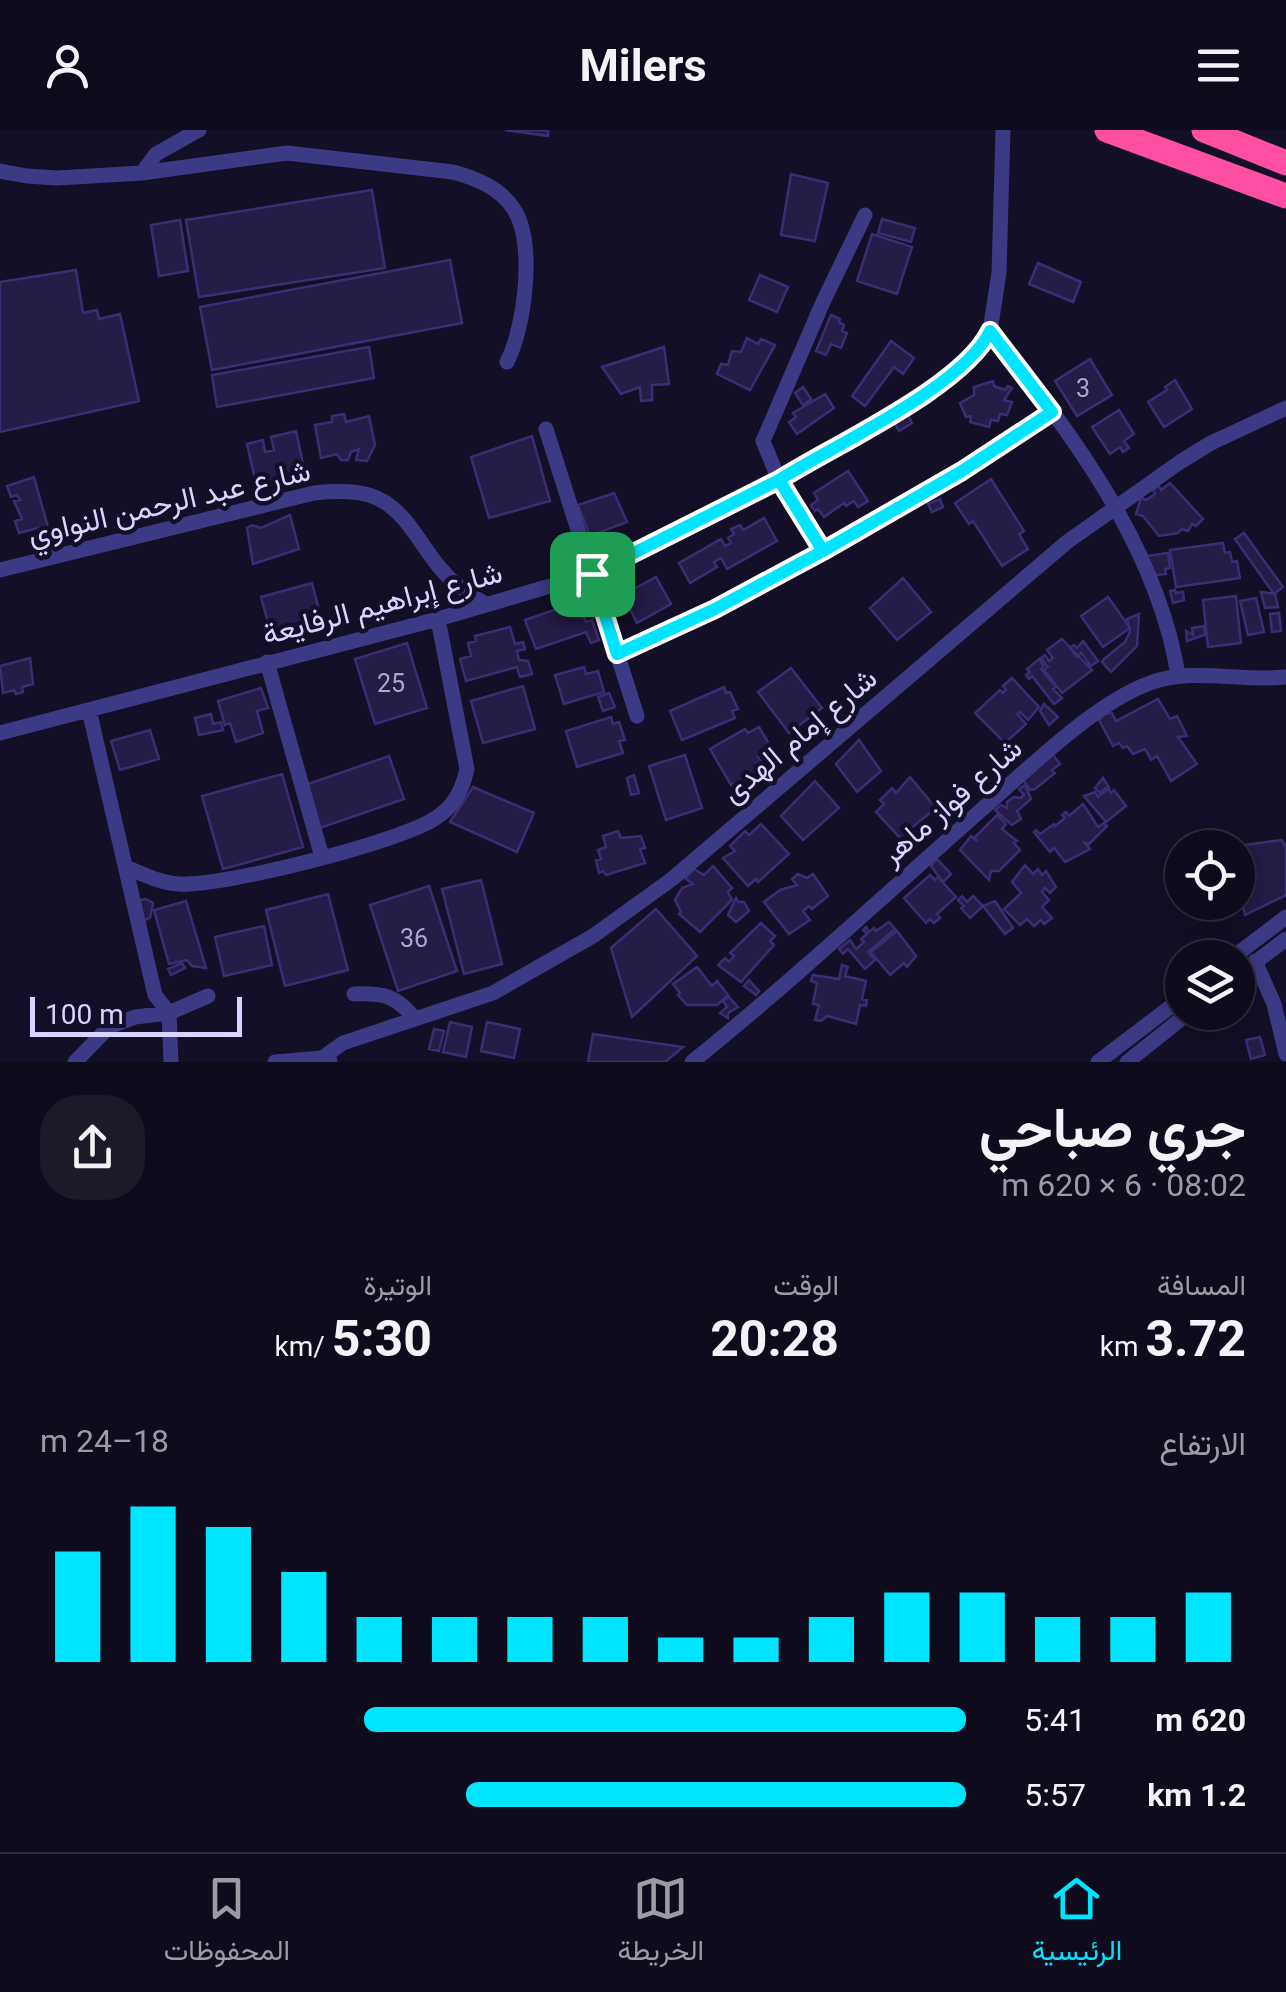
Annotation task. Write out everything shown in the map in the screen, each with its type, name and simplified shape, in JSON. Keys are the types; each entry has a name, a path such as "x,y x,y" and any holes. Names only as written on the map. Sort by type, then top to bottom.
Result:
{"highway":[{"path":"1107,130 1286,196"},
{"path":"1204,130 1286,163"}],"street":[{"path":"142,173 156,154 199,130"},
{"path":"1004,130 1000,260 990,331 1052,412 1114,507 1142,561 1166,622 1178,675"},
{"path":"0,170 56,178 142,173 286,153 452,172 494,189 516,213 523,232 520,330 507,362"},
{"path":"823,551 765,452 765,434 866,214"},
{"name":"شارع إبراهيم الرفايعة","path":"0,733 438,619 592,574 779,480 948,378 982,346 990,331"},
{"name":"شارع إمام الهدى","path":"317,1060 343,1043 493,993 557,960 672,879 1114,507 1211,443 1286,408"},
{"path":"617,654 715,609 823,551 962,471 1052,412"},
{"path":"546,429 636,716"},
{"name":"شارع عبد الرحمن النواوي","path":"0,570 265,504 345,490 372,496 390,506 440,568 484,604"},
{"path":"128,868 180,884 209,882 322,857 409,832 444,812 463,788 466,769 438,619"},
{"path":"268,662 322,857"},
{"name":"شارع فواز ماهر","path":"692,1062 1078,728 1111,704 1147,684 1178,675 1286,677"},
{"path":"89,710 155,995 169,1013 170,1062"},
{"path":"1255,941 1286,917"},
{"path":"1286,938 1256,961 1274,1004 1286,1054"},
{"path":"354,994 384,993 403,1004 415,1019"},
{"path":"75,1062 109,1027 135,1017 169,1013 208,996"},
{"path":"1098,1062 1165,1011"},
{"path":"1133,1060 1169,1030"},
{"path":"274,1062 317,1060"}],"building":[{"path":"505,130 548,130 548,136"},
{"path":"791,174 828,183 815,241 781,235"},
{"path":"372,190 385,268 199,297 186,220"},
{"path":"882,219 915,228 911,242 878,233"},
{"path":"180,220 188,271 159,276 151,225"},
{"path":"872,234 912,247 897,294 857,281"},
{"path":"450,260 462,323 212,370 200,307"},
{"path":"1038,263 1081,282 1073,302 1029,284"},
{"path":"76,270 83,313 97,310 99,319 120,314 139,401 0,432 0,282"},
{"path":"760,275 788,287 777,312 749,300"},
{"path":"831,315 840,319 842,331 847,333 841,348 831,344 826,355 816,351"},
{"path":"747,338 758,344 761,339 775,345 750,390 717,374 721,364 728,365 732,351 741,352"},
{"path":"891,341 914,358 903,374 894,367 865,406 852,396"},
{"path":"369,347 374,378 217,407 212,375"},
{"path":"664,347 669,384 652,385 652,400 641,401 640,387 621,394 602,367"},
{"path":"1090,359 1112,395 1077,416 1055,381"},
{"path":"1175,380 1192,409 1164,427 1148,402"},
{"path":"993,381 994,386 1012,388 1004,400 1012,402 1007,415 1000,414 998,421 991,420 989,427 970,422 971,416 966,417 960,403 974,395 974,387"},
{"path":"803,387 811,399 803,405 795,393"},
{"path":"825,394 834,408 797,434 789,422 796,417 793,413"},
{"path":"1119,410 1134,434 1124,441 1129,448 1123,452 1120,447 1110,454 1092,427"},
{"path":"344,414 346,422 369,416 375,445 367,461 356,460 359,449 351,452 348,460 341,460 337,454 321,458 315,425 332,422 332,416"},
{"path":"908,415 912,423 899,431 895,424"},
{"path":"296,431 305,473 256,484 247,444 263,440 265,452 274,450 271,437"},
{"path":"532,436 550,501 489,518 471,457"},
{"path":"848,471 868,501 858,507 854,501 846,506 844,503 824,517 811,505 818,500 814,493"},
{"path":"34,477 49,531 44,533 42,527 19,533 15,521 22,519 14,501 20,500 17,495 11,497 7,486"},
{"path":"991,479 1024,531 1019,534 1028,549 1002,566 973,521 969,524 955,503"},
{"path":"1170,483 1203,519 1188,531 1159,536 1143,516 1136,514 1141,498 1146,500 1155,494 1153,490 1159,486 1161,490"},
{"path":"614,493 627,522 590,536 578,505"},
{"path":"940,499 943,507 932,512 928,504"},
{"path":"290,515 299,549 253,564 247,528 261,528"},
{"path":"764,518 777,541 727,569 721,558 714,562 717,567 690,583 679,563 721,539 725,546 731,543 731,529 740,525 743,530"},
{"path":"1244,533 1283,587 1274,594 1235,539"},
{"path":"1223,543 1232,562 1237,561 1240,578 1176,587 1170,550"},
{"path":"1168,553 1170,568 1165,569 1166,574 1149,576 1147,556"},
{"path":"656,577 671,604 637,623 623,595"},
{"path":"903,578 931,612 897,640 870,608"},
{"path":"312,583 319,610 311,612 314,622 287,626 288,630 280,632 279,628 270,630 261,597"},
{"path":"1170,591 1183,592 1184,600 1173,603"},
{"path":"1261,592 1275,594 1278,607 1265,608"},
{"path":"1236,596 1241,643 1208,647 1203,600"},
{"path":"1108,597 1130,628 1103,647 1081,616"},
{"path":"1256,598 1264,632 1248,635 1240,601"},
{"path":"571,604 573,611 580,608 586,622 592,620 599,640 591,643 586,632 536,649 525,620"},
{"path":"1279,613 1281,631 1272,632 1270,614"},
{"path":"1139,614 1137,646 1111,672 1102,662 1125,642 1130,632 1127,619"},
{"path":"1204,626 1205,635 1187,641 1186,631 1193,635 1192,628"},
{"path":"510,627 515,644 523,642 525,649 517,651 519,660 528,661 532,674 520,677 517,667 466,681 460,659 471,656 468,643 476,641 475,636"},
{"path":"1062,639 1092,670 1062,693 1044,670 1048,667 1041,658 1053,658 1047,650"},
{"path":"1083,641 1098,661 1091,666 1081,653 1077,657 1070,648 1077,648"},
{"path":"407,643 427,708 375,724 355,659"},
{"path":"30,658 33,684 22,687 23,692 3,693 0,666"},
{"path":"1039,659 1044,666 1041,669 1062,698 1054,704 1032,676 1029,679 1026,675 1030,672 1027,669"},
{"path":"584,667 586,674 598,671 604,692 564,704 555,675"},
{"path":"791,668 822,708 789,733 758,692"},
{"path":"1012,678 1039,707 1028,720 1020,712 1017,714 1026,724 1005,743 975,713 1000,690 1003,693 1003,686"},
{"path":"523,686 535,729 483,743 471,701"},
{"path":"724,687 738,709 732,711 735,718 682,740 670,711"},
{"path":"261,688 268,708 257,711 263,733 236,742 230,723 225,725 218,701"},
{"path":"609,693 615,707 603,711 598,697"},
{"path":"1158,699 1170,719 1177,716 1187,736 1178,737 1197,764 1171,781 1157,756 1151,760 1145,749 1133,754 1127,746 1113,746 1099,720 1112,713 1116,721"},
{"path":"1044,704 1058,717 1049,725 1040,711"},
{"path":"211,714 213,724 221,722 223,730 199,735 195,718"},
{"path":"611,717 613,724 619,722 625,740 619,741 623,753 577,767 566,731"},
{"path":"759,727 772,749 758,757 760,769 731,785 710,749 745,729 748,733"},
{"path":"150,730 159,759 120,770 111,741"},
{"path":"859,740 881,771 857,792 836,764"},
{"path":"685,755 702,808 666,820 649,766"},
{"path":"1053,755 1060,764 1052,770 1055,773 1030,790 1022,778"},
{"path":"389,756 404,799 320,828 305,785"},
{"path":"282,774 303,847 223,869 202,796"},
{"path":"634,775 639,793 631,795 627,778"},
{"path":"910,777 936,808 902,840 876,812 884,804 880,800 892,788 896,793"},
{"path":"1103,778 1110,789 1100,793 1095,788"},
{"path":"815,781 839,808 803,840 781,816"},
{"path":"1025,785 1031,799 1017,811 1021,819 1012,825 995,810 1001,805 1007,808 1007,802 1014,797 1021,798 1024,795 1019,789"},
{"path":"473,787 534,813 517,852 450,822"},
{"path":"1108,789 1111,793 1114,790 1126,806 1106,822 1084,796 1095,792 1098,797"},
{"path":"1083,804 1098,827 1104,823 1107,826 1089,844 1085,843 1090,849 1065,862 1054,848 1050,852 1034,832 1040,834 1055,826 1065,818 1062,815 1066,812 1069,816"},
{"path":"997,815 1006,824 1002,829 1017,841 1014,843 1020,850 999,871 991,871 989,880 960,850 971,836 977,841 975,837"},
{"path":"761,824 789,854 748,886 723,858 735,851 730,846 745,831 749,835"},
{"path":"618,831 621,838 641,836 645,863 606,875 603,871 599,873 596,860 601,859 598,850 606,847 603,836"},
{"path":"1282,840 1286,847 1286,895 1255,910 1255,844"},
{"path":"937,859 951,874 943,882 931,866"},
{"path":"1025,865 1033,874 1038,869 1042,875 1046,871 1056,887 1050,893 1045,888 1042,892 1049,900 1042,907 1052,918 1044,924 1041,920 1034,926 1027,919 1020,925 1004,909 1021,893 1012,882"},
{"path":"713,866 732,888 728,892 732,900 700,932 679,914 675,900 682,888 693,884 685,878 694,869 704,875"},
{"path":"798,874 807,878 813,874 828,896 803,911 810,920 789,934 764,902 780,890 797,885 792,879"},
{"path":"930,875 935,880 938,877 956,897 937,914 940,918 926,923 904,898"},
{"path":"481,880 502,964 464,974 442,889"},
{"path":"429,886 457,971 398,991 370,905"},
{"path":"328,894 348,970 285,986 266,910"},
{"path":"962,896 967,902 973,896 983,906 970,918 958,900"},
{"path":"736,898 749,911 736,922 728,915"},
{"path":"139,900 153,903 150,918 141,921"},
{"path":"186,901 206,968 192,966 187,960 169,964 154,910"},
{"path":"995,901 1013,928 1005,934 983,906"},
{"path":"656,909 697,956 632,1017 611,948"},
{"path":"889,922 895,929 868,952 875,960 865,969 848,949 843,954 839,949 850,940 856,949 864,942 861,939 867,934 863,930 866,927 869,932 874,928 876,931"},
{"path":"761,923 775,936 770,941 774,945 741,982 718,965 725,958 729,962 734,956 730,953"},
{"path":"264,926 272,965 224,976 215,937"},
{"path":"897,931 916,956 907,967 904,963 890,975 871,952"},
{"path":"182,963 185,968 171,975 168,969"},
{"path":"842,965 848,967 845,976 866,981 862,999 867,1000 866,1006 860,1005 856,1024 827,1016 815,1020 819,1005 813,1004 817,983 811,981 813,975 839,979"},
{"path":"697,967 712,986 717,981 728,995 717,1005 687,1005 678,995 673,984"},
{"path":"749,980 759,991 756,995 744,986"},
{"path":"729,997 738,1007 728,1013 728,1018 720,1013 727,1007 723,1001"},
{"path":"450,1022 472,1027 466,1057 443,1052"},
{"path":"487,1022 520,1029 514,1058 481,1051"},
{"path":"434,1029 444,1031 439,1051 429,1049"},
{"path":"593,1034 683,1047 665,1062 588,1062"},
{"path":"1260,1037 1265,1055 1251,1059 1246,1040"}],"route":[{"path":"592,574 617,654 715,609 823,551 779,480 948,378 982,346 990,331 1052,412 962,471 823,551 779,480 592,574"}]}
